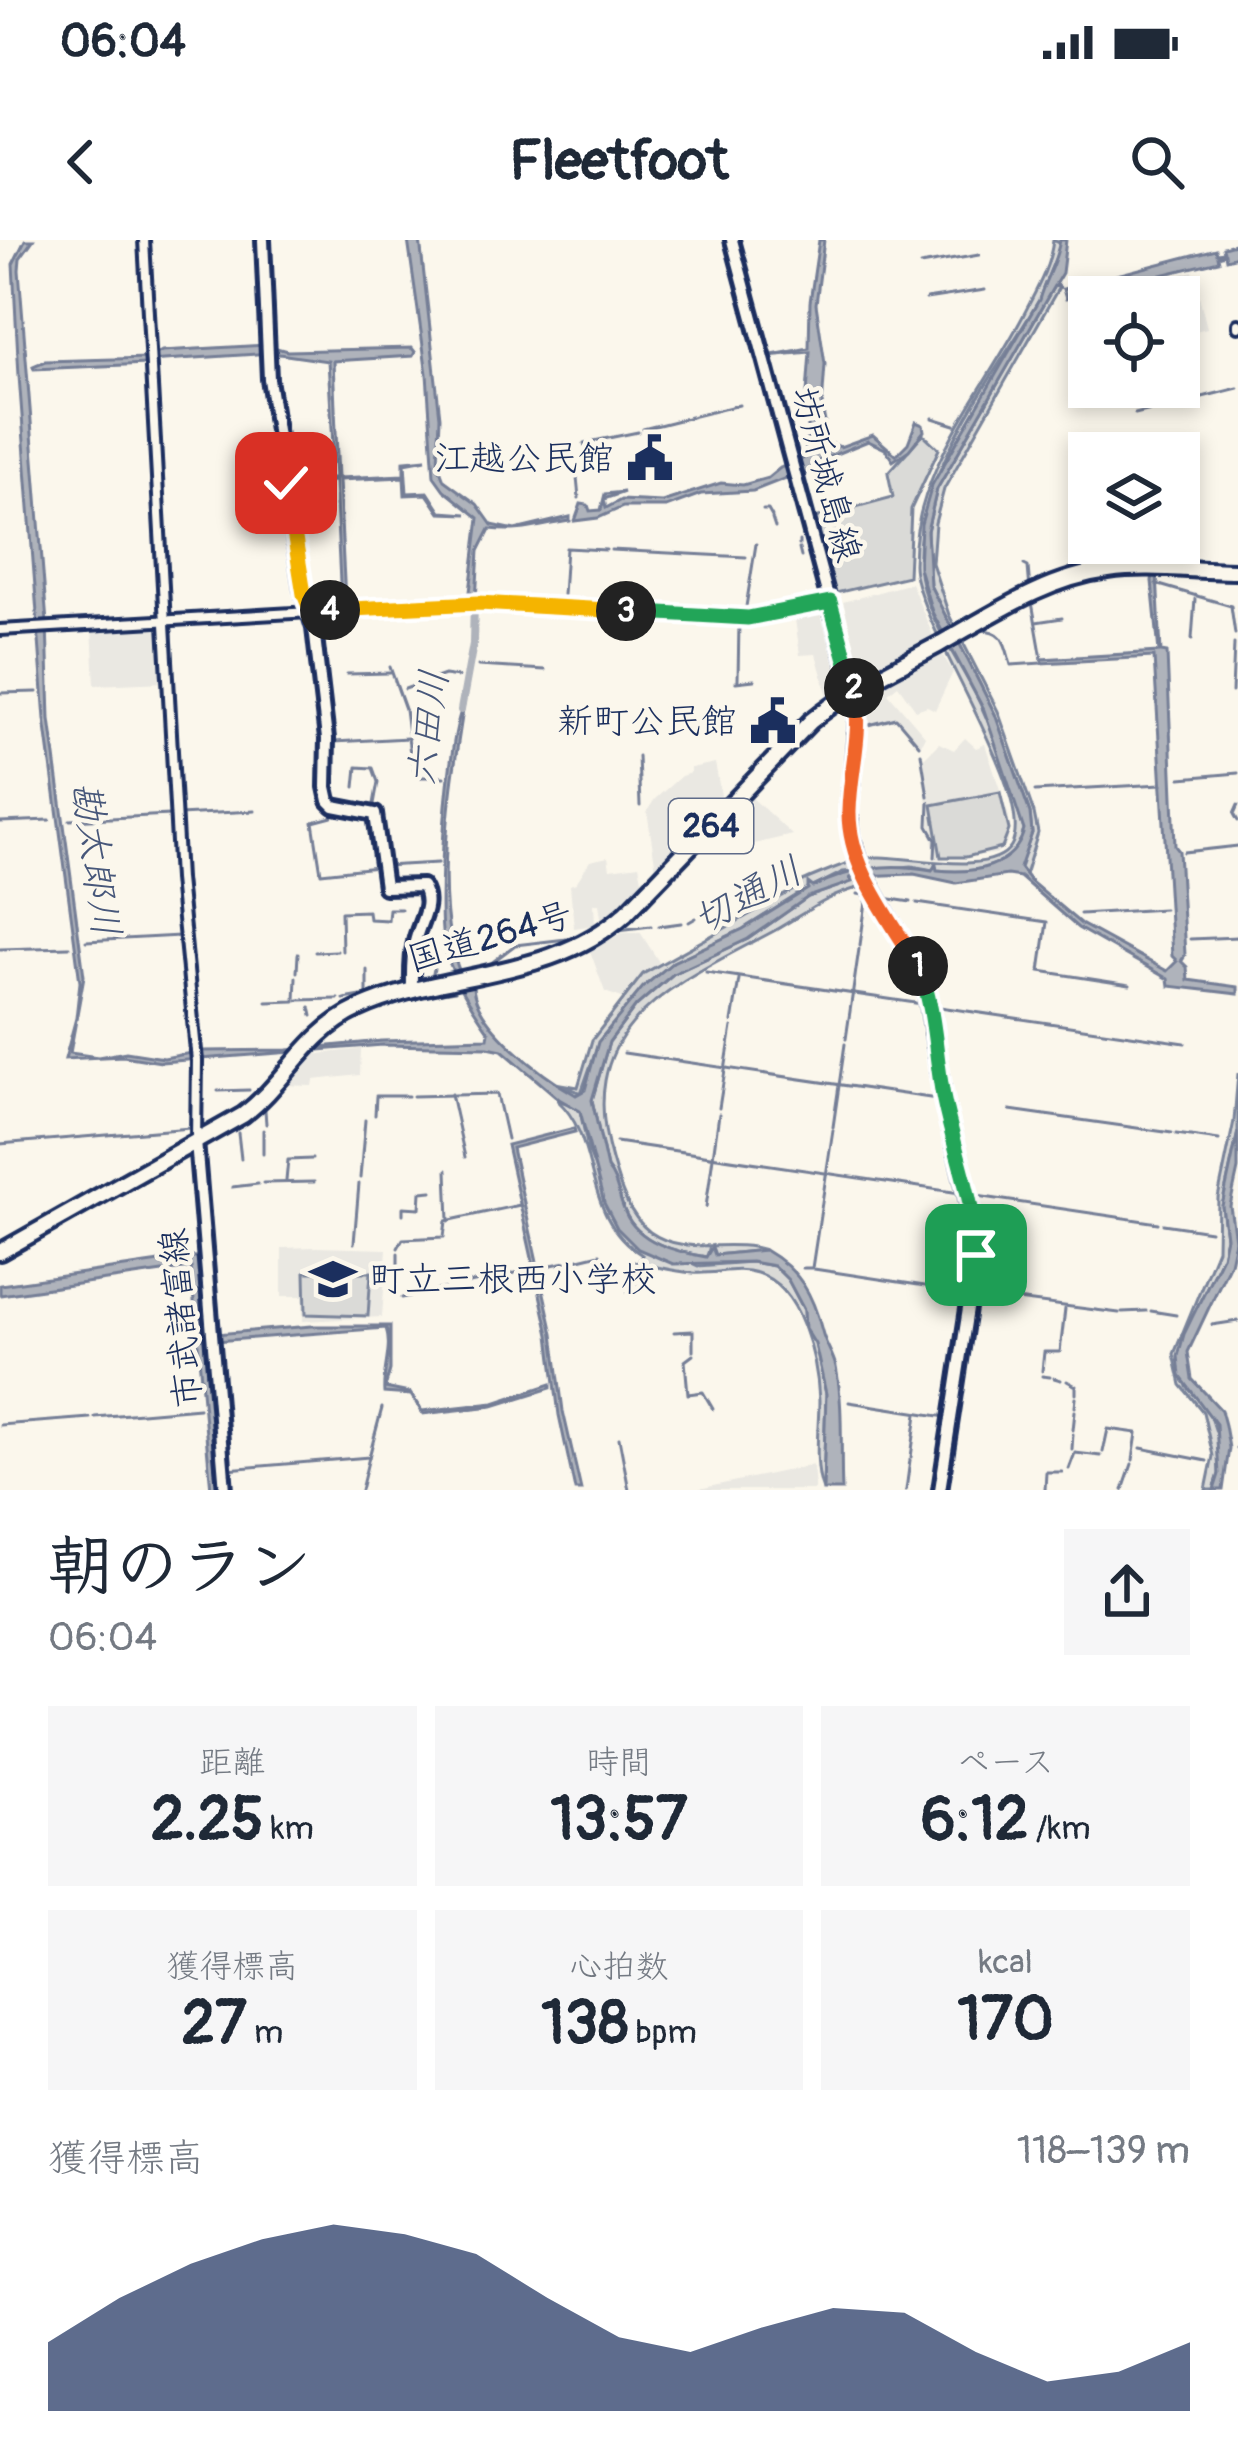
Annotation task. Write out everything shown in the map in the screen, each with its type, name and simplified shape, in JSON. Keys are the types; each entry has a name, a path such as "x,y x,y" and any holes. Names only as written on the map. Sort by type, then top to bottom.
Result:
{"highway":[{"name":"国道264号","path":"0,1252 252,1108 301,1052 355,1010 567,952 604,933 812,721 854,690 1038,591 1089,573 1127,568 1238,572"}],"main road":[{"path":"263,240 270,388 297,559 311,611 327,739 328,801 375,814 385,887 422,886 427,892 414,945 412,992"},
{"name":"坊所城島線","path":"732,240 854,690 859,734 849,808 857,858 923,979 976,1242 940,1490"},
{"name":"市武諸富線","path":"196,1142 225,1490"}],"street":[{"path":"144,240 178,879 196,1056 196,1142"},
{"path":"0,630 466,603 741,618 830,602"}],"shaded area":[{"path":"25,240 33,240 20,258 19,270 47,623 50,719 84,976 70,1053 98,1057 126,1052 164,1058 202,1051 488,1038 489,1032 453,972 442,931 448,785 464,704 446,849 448,925 455,958 467,987 473,985 476,1000 497,1032 529,1063 576,1095 585,1090 598,1042 643,987 673,962 743,929 808,889 808,883 813,887 857,871 885,867 978,869 1002,860 1019,843 1024,830 984,710 932,612 919,568 921,524 932,485 1039,300 1060,240 1066,240 1059,287 1054,286 937,489 927,531 930,585 995,714 1030,813 1032,833 1020,868 1081,924 1167,971 1177,961 1172,956 1154,657 1042,663 1042,659 1159,652 1152,581 1157,574 1161,652 1167,653 1185,955 1181,961 1188,980 1238,987 1238,994 1169,986 1168,979 1078,928 1020,877 956,883 914,874 858,876 808,897 748,939 673,974 636,1006 609,1042 592,1100 607,1168 625,1212 639,1231 671,1249 706,1257 712,1247 715,1255 765,1250 803,1284 836,1367 842,1490 823,1490 826,1394 804,1310 788,1280 774,1266 673,1264 638,1249 617,1228 604,1203 580,1111 502,1050 383,1045 161,1062 123,1056 65,1059 80,982 45,719 19,376 13,264"},
{"path":"408,240 420,240 440,417 438,464 444,480 477,504 492,525 514,530 490,529 479,551 476,600 469,600 479,518 434,476 427,374"},
{"path":"819,240 824,240 816,304 825,364 825,422 816,438 828,449 873,435 896,455 908,443 916,422 924,431 909,450 893,461 885,449 868,441 816,462 801,479 791,476 753,491 701,494 666,507 623,507 575,521 581,504 590,511 601,510 605,494 624,492 604,499 606,508 621,500 662,502 721,483 743,485 768,478 805,458 806,440 813,437 805,433 810,352 767,356 809,348"},
{"path":"1053,240 1060,243 1039,300 943,462 921,532 919,565 927,602 994,737 1024,830 1019,843 990,866 964,871 937,870 935,865 933,870 912,866 843,872 797,895 743,929 673,962 599,1042 581,1093 555,1083 578,1087 592,1040 643,974 800,882 868,858 969,863 987,861 1011,846 1015,822 1008,789 933,626 914,564 917,530 937,465 1032,298"},
{"path":"1238,243 1238,256 1226,259 1225,254 1218,256 1219,261 1157,276 1113,276 1216,249 1224,252 1223,247"},
{"path":"1054,286 1059,287 944,489 932,563 949,615 998,711 1034,813 1038,833 1025,875 1019,867 1032,833 1030,813 995,714 930,586 927,531 937,489"},
{"path":"1200,300 1207,328 1200,330"},
{"path":"266,345 287,351 412,348 413,356 333,361 338,478 404,475 404,461 426,459 405,463 407,493 428,492 441,512 467,514 440,513 427,494 405,495 404,477 339,480 345,601 464,596 464,600 313,607 341,603 335,481 291,482 287,478 335,478 328,361 272,353 147,364 33,366 45,361 149,358 162,351"},
{"path":"923,434 939,449 911,509 908,576 836,593 831,590 811,519 893,497 888,473"},
{"path":"570,517 570,521 516,530"},
{"path":"911,583 935,641 863,677 856,673 843,602"},
{"path":"826,610 847,678 842,691 829,700 816,654 800,655 794,612"},
{"path":"162,623 165,682 95,685 92,627"},
{"path":"939,649 953,672 935,710 927,706 916,710 898,685 888,693 925,736 920,746 896,718 864,726 861,698 866,690"},
{"path":"965,738 976,748 985,744 1009,817 1008,842 996,854 935,859 921,761 939,743 954,750"},
{"path":"715,763 723,806 657,876 647,811 691,768"},
{"path":"1000,792 1009,830 1002,848 966,857 941,857 932,805"},
{"path":"749,795 792,835 746,846 719,825"},
{"path":"608,857 610,869 639,865 644,889 602,924 599,903 594,903 595,925 574,928 570,885 590,861"},
{"path":"858,876 862,887 815,906 667,992 640,1015 619,1043 606,1075 603,1114 618,1179 636,1217 650,1232 678,1244 765,1250 715,1255 709,1249 707,1257 649,1239 631,1223 607,1168 592,1100 609,1042 636,1006 673,974 748,939 808,897"},
{"path":"640,932 659,962 622,998 605,992 590,951 622,933"},
{"path":"361,1049 360,1075 314,1080 313,1086 278,1085 302,1056"},
{"path":"1238,1073 1238,1131 1222,1206 1226,1237 1222,1256 1184,1334 1187,1387 1209,1411 1220,1444 1219,1474 1214,1490 1206,1490 1213,1456 1203,1412 1181,1385 1174,1354 1217,1249 1218,1198 1234,1121"},
{"path":"557,1100 580,1111 588,1149 617,1228 698,1266 751,1262 774,1266 788,1279 804,1310 826,1394 823,1490 817,1458 815,1365 796,1309 773,1281 749,1271 693,1273 647,1265 645,1288 628,1291 633,1262 638,1263 642,1255 609,1220 581,1136"},
{"path":"574,1128 575,1132 512,1148 581,1490 575,1490 549,1335 507,1145"},
{"path":"1238,1132 1230,1263 1188,1352 1192,1379 1221,1410 1225,1425 1229,1448 1223,1490 1214,1490 1219,1474 1216,1424 1180,1376 1178,1356 1222,1256 1226,1237 1222,1206"},
{"name":"町立三根西小学校","path":"282,1248 387,1249 382,1317 303,1321 303,1296 282,1296"},
{"path":"201,1256 221,1490 211,1490 191,1268 0,1295 0,1285"},
{"path":"305,1272 371,1272 368,1316 306,1314"},
{"path":"390,1326 385,1388 410,1393 422,1411 494,1403 551,1384 551,1388 493,1406 423,1414 411,1395 384,1393 386,1328 216,1341 215,1334"},
{"path":"813,1465 815,1490 694,1490"}],"waterway":[{"path":"920,265 979,255"},
{"path":"731,256 736,278"},
{"path":"926,299 985,290"},
{"path":"1135,414 1238,388"},
{"path":"643,429 739,405"},
{"path":"933,418 955,425"},
{"path":"579,498 576,467 590,463 584,443 638,432"},
{"path":"802,479 810,507"},
{"path":"763,510 772,517"},
{"path":"811,511 814,522"},
{"path":"772,519 775,528"},
{"path":"817,533 824,556"},
{"path":"745,613 756,544"},
{"path":"563,595 566,548 606,550"},
{"path":"799,549 801,557"},
{"path":"611,550 746,557"},
{"path":"1024,565 1030,590"},
{"path":"827,568 830,578"},
{"path":"1156,584 1231,606 1235,634"},
{"path":"1192,639 1195,599"},
{"name":"六田川","path":"461,710 473,644 474,600"},
{"path":"1032,602 1042,659"},
{"path":"170,615 304,607"},
{"path":"51,622 160,615"},
{"path":"1036,622 1062,618"},
{"path":"738,680 739,622"},
{"path":"980,630 999,636 1011,665 1042,663"},
{"path":"1232,692 1234,644"},
{"path":"478,666 545,670"},
{"path":"390,667 408,733"},
{"path":"347,674 390,673"},
{"path":"405,689 444,675 458,677"},
{"path":"736,682 754,680"},
{"path":"0,693 37,692"},
{"path":"865,726 896,718 919,745"},
{"path":"331,791 334,742 408,738 411,761"},
{"path":"921,753 928,796"},
{"path":"638,756 640,806"},
{"path":"355,787 357,767 373,768 378,782 374,804"},
{"path":"414,768 415,777 444,777"},
{"path":"1181,778 1238,773"},
{"path":"1035,791 1162,784"},
{"path":"929,802 935,857"},
{"path":"1238,805 1234,814 1238,821"},
{"path":"179,815 255,811"},
{"path":"334,812 332,817 313,822 321,873 377,867"},
{"name":"勘太郎川","path":"70,820 170,815"},
{"name":"勘太郎川","path":"0,822 50,820"},
{"path":"1184,852 1238,846"},
{"path":"384,866 438,863"},
{"path":"185,877 201,1046"},
{"path":"858,894 869,896"},
{"path":"860,945 867,895"},
{"path":"884,898 911,902"},
{"path":"917,903 1047,922 1040,971 1130,985"},
{"path":"342,951 341,912 368,911 369,919 388,920 389,909 401,909"},
{"path":"1080,914 1164,909"},
{"name":"切通川","path":"689,922 696,918"},
{"name":"切通川","path":"659,926 681,923"},
{"path":"590,948 618,930 651,926"},
{"name":"勘太郎川","path":"86,941 180,936"},
{"path":"1190,939 1238,937"},
{"path":"486,967 515,945 575,938"},
{"name":"勘太郎川","path":"0,949 69,947"},
{"path":"432,979 438,947"},
{"path":"846,1039 859,949"},
{"path":"315,952 337,951"},
{"path":"297,972 298,954"},
{"path":"344,999 367,995 367,970"},
{"path":"706,972 922,1004"},
{"path":"267,1002 295,1001 296,977"},
{"path":"732,1022 739,979"},
{"path":"429,995 455,991"},
{"path":"298,1000 338,999"},
{"path":"933,1006 1185,1043"},
{"path":"310,1007 312,1016"},
{"path":"719,1108 732,1027"},
{"path":"833,1127 845,1044"},
{"path":"624,1053 937,1099"},
{"path":"218,1091 249,1090"},
{"path":"451,1094 465,1157"},
{"path":"413,1096 497,1094 507,1139"},
{"path":"375,1115 376,1096 408,1096"},
{"path":"265,1110 266,1124"},
{"path":"1010,1110 1172,1133"},
{"path":"706,1207 719,1114"},
{"path":"360,1178 365,1120"},
{"path":"0,1144 190,1128"},
{"path":"263,1130 263,1154"},
{"path":"803,1268 812,1268 833,1130"},
{"path":"238,1133 241,1159"},
{"path":"1176,1134 1219,1140"},
{"path":"616,1142 960,1193"},
{"path":"286,1181 288,1160 312,1159"},
{"path":"447,1170 449,1221"},
{"path":"263,1183 314,1182"},
{"path":"232,1187 258,1184"},
{"path":"354,1243 359,1184"},
{"path":"403,1214 403,1207 420,1208 421,1192 432,1191"},
{"path":"970,1195 1158,1223"},
{"path":"398,1248 403,1239 444,1237 446,1221 520,1205"},
{"path":"1163,1224 1210,1231"},
{"path":"398,1253 398,1267"},
{"path":"575,1260 600,1254"},
{"path":"532,1269 571,1261"},
{"path":"814,1269 964,1292"},
{"path":"402,1298 529,1270"},
{"path":"974,1294 988,1296"},
{"path":"994,1297 1119,1313"},
{"path":"1042,1371 1044,1352 1060,1352 1065,1309"},
{"path":"1122,1312 1146,1311"},
{"path":"1151,1311 1176,1315"},
{"path":"1212,1325 1238,1321"},
{"path":"674,1332 693,1331 693,1351"},
{"path":"693,1355 685,1361 688,1394 703,1392 713,1409"},
{"path":"1042,1376 1050,1377"},
{"path":"1054,1378 1061,1380"},
{"path":"1067,1381 1076,1386 1076,1394"},
{"path":"1075,1407 1076,1398"},
{"path":"849,1402 946,1417"},
{"path":"95,1417 199,1408"},
{"path":"227,1469 369,1457 382,1408"},
{"path":"1073,1430 1075,1411"},
{"path":"911,1457 917,1414"},
{"path":"0,1425 90,1418"},
{"path":"1103,1452 1108,1429 1137,1433 1133,1460"},
{"path":"1072,1449 1073,1434"},
{"path":"619,1438 629,1490"},
{"path":"1141,1448 1207,1461"},
{"path":"1069,1469 1075,1453 1101,1456"},
{"path":"361,1490 369,1457"},
{"path":"906,1490 910,1460"},
{"path":"1123,1490 1132,1464"},
{"path":"1045,1490 1046,1472 1062,1472"}],"place":[{"name":"江越公民館","path":"650,458"},
{"name":"新町公民館","path":"773,721"},
{"name":"町立三根西小学校","path":"333,1279"}],"route":[{"path":"286,483 302,589 311,611 479,603 741,618 830,602 859,708 849,808 852,837 863,872 923,979 976,1255"}]}
